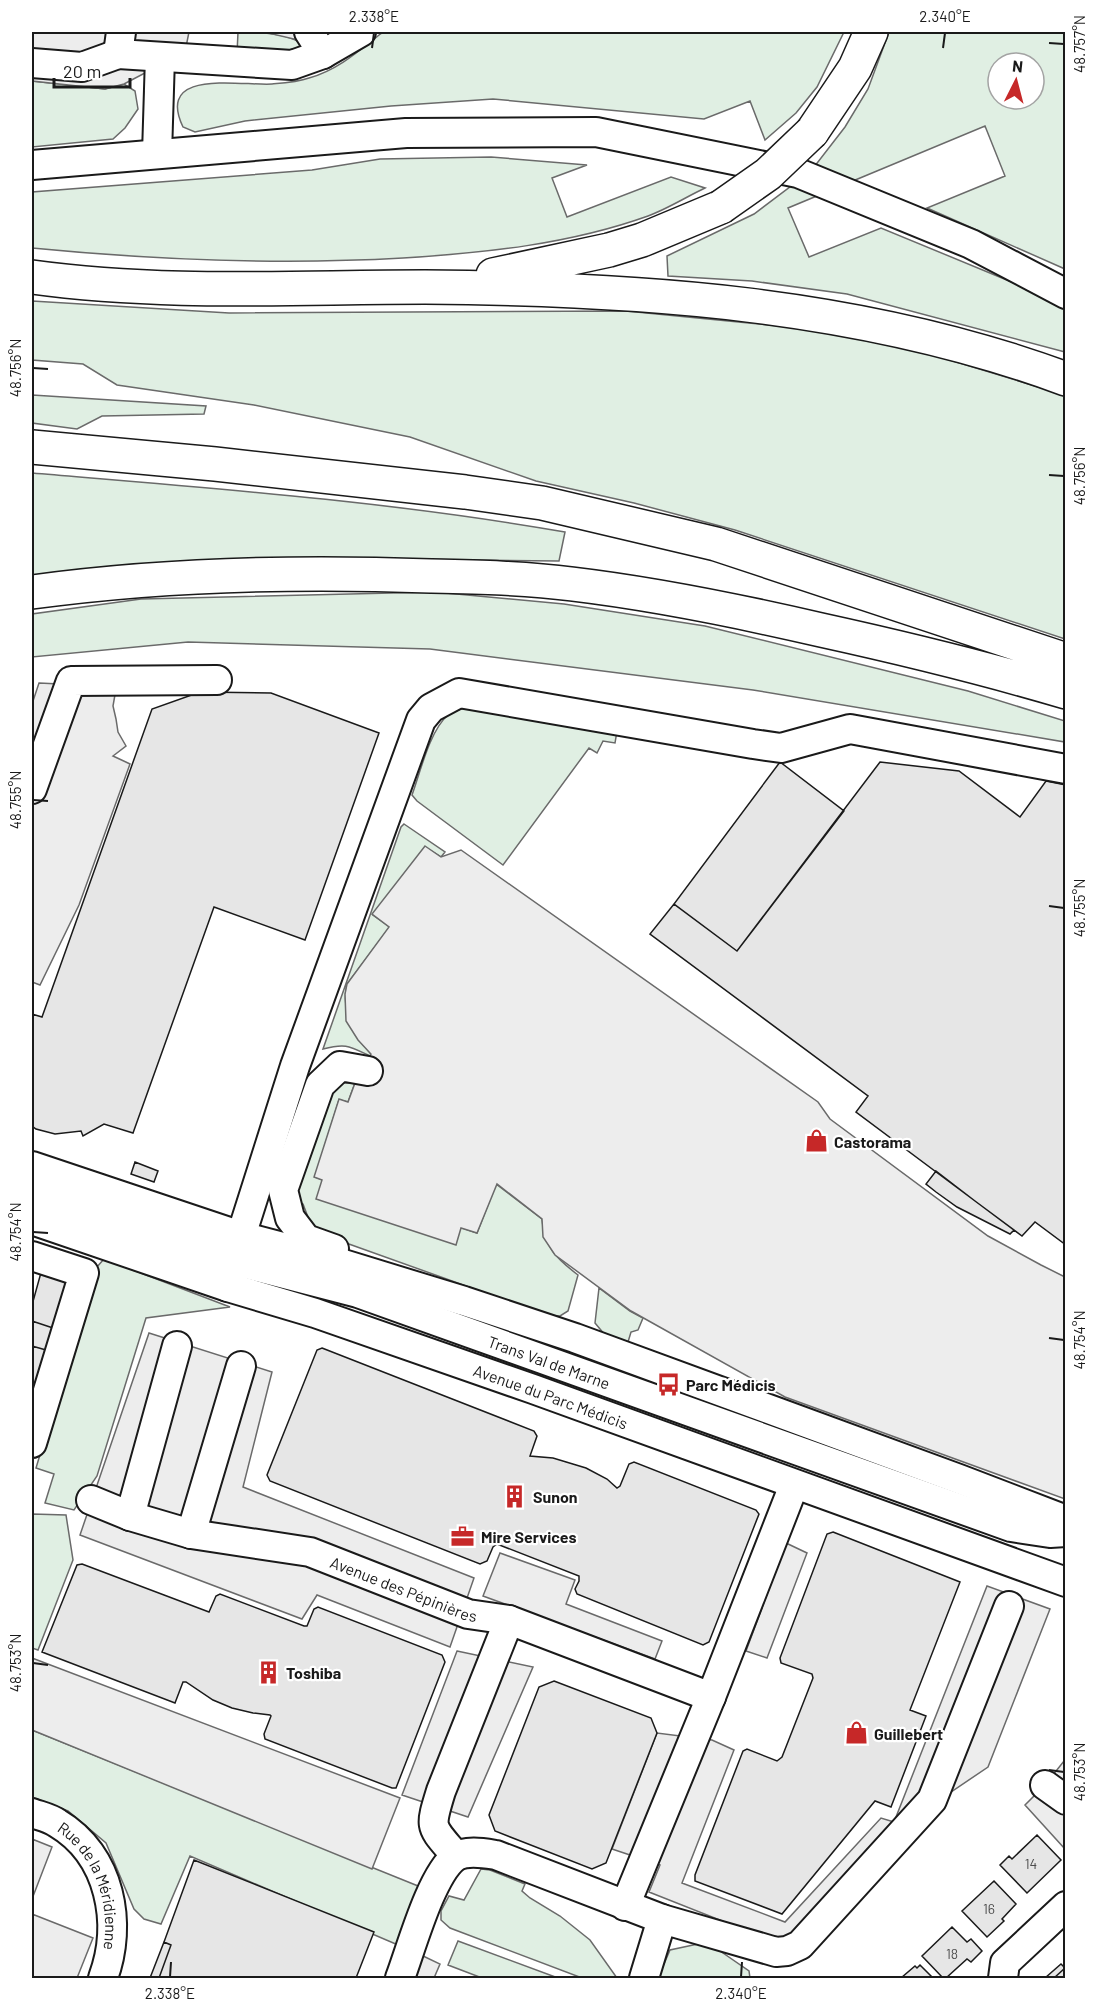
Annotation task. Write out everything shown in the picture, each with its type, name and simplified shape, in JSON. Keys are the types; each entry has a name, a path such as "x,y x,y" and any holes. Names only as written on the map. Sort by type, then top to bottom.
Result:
{"highway":[{"path":"423,287 520,270 609,250 642,240 721,207 768,174 812,132 855,68 871,32"},
{"path":"32,277 127,285 236,290 423,287 541,290 725,301 908,332 1024,363 1065,379"},
{"path":"32,447 215,464 465,492 542,503 716,544 1065,660"},
{"path":"32,592 143,581 289,573 420,575 573,584 742,612 891,645 1065,692"}],"street":[{"path":"32,63 82,67 119,43 160,57 292,65 316,43 361,32"},
{"path":"157,154 160,57"},
{"path":"32,165 406,133 596,132 798,173 971,244 1065,294"},
{"path":"32,789 71,681 217,680"},
{"path":"235,1261 295,1066 421,720 431,708 459,693 781,748 850,729 1065,769"},
{"path":"369,1071 340,1066 320,1086 283,1190 290,1218 306,1239 464,1301"},
{"name":"Avenue du Parc Médicis","path":"32,1166 235,1261 337,1320 1065,1582"},
{"name":"Trans Val de Marne","path":"32,1194 235,1261 358,1293 989,1520 1033,1531 1065,1532"},
{"name":"Avenue du Parc Médicis","path":"32,1220 235,1261 317,1256 464,1301 611,1351 1065,1520"},
{"path":"32,1256 84,1273 32,1443"},
{"path":"130,1516 177,1346"},
{"path":"191,1534 241,1366"},
{"path":"625,1906 711,1697 794,1485"},
{"name":"Avenue des Pépinières","path":"92,1500 130,1516 191,1534 310,1552 468,1614 509,1620 711,1697"},
{"path":"400,1978 438,1877 456,1856 475,1852 496,1855 662,1919 776,1952 787,1951 800,1945 932,1800 1009,1606"},
{"path":"456,1856 435,1831 432,1820 441,1791 509,1620"},
{"name":"Rue de la Méridienne","path":"32,1813 57,1823 79,1841 92,1857 106,1883 112,1911 113,1940 103,1978"},
{"path":"1003,1978 1005,1963 1065,1906"},
{"path":"644,1978 662,1919"}],"green space":[{"path":"238,32 281,36 303,45 300,53 237,54"},
{"path":"383,32 844,32 817,87 796,113 765,140 750,101 704,119 493,99 391,106 245,121 195,132 183,127 177,108 181,96 190,88 205,84 272,84 305,79 339,65"},
{"path":"889,32 1065,32 1065,269 927,208 1005,176 985,126 788,208 809,257 881,228 1065,304 1065,352 847,294 752,281 668,276 667,256 754,214 811,171 845,127 868,89"},
{"path":"32,81 105,89 124,84 135,91 138,109 125,128 113,139 32,147"},
{"path":"491,157 587,165 552,178 567,217 671,177 705,188 655,213 618,226 527,246 465,253 357,260 264,261 124,256 32,248 32,192 312,170 380,159"},
{"path":"32,301 229,313 626,311 821,330 930,354 1065,395 1065,639 735,530 634,503 536,481 410,437 254,405 117,385 83,364 32,360"},
{"path":"32,395 206,406 204,414 102,416 77,429 32,423"},
{"path":"32,473 366,504 565,532 559,561 312,558 32,579"},
{"path":"435,592 564,604 705,626 968,691 1065,721 1065,742 753,690 430,649 188,642 32,657 32,614 141,599"},
{"path":"470,707 617,731 615,743 603,741 597,753 589,748 503,865 412,795 436,731 448,715"},
{"path":"404,824 445,852 441,857 425,847 373,915 390,927 347,984 347,1013 354,1031 371,1054 370,1056 347,1046 323,1049 401,827"},
{"path":"342,1083 355,1083 348,1102 339,1100 315,1177 477,1233 496,1184 542,1219 543,1229 553,1252 578,1275 568,1311 560,1316 550,1316 321,1234 311,1225 303,1204 295,1200 325,1103 334,1088"},
{"path":"104,1259 230,1307 146,1318 97,1476 74,1510 45,1503 54,1474 36,1468 96,1268"},
{"path":"599,1288 643,1318 638,1330 631,1332 628,1342 605,1335 595,1323"},
{"path":"32,1514 66,1515 73,1560 38,1650 32,1648"},
{"path":"32,1730 423,1888 398,1945 190,1856 161,1924 144,1919 134,1909 106,1843 68,1811 32,1797"},
{"path":"481,1869 490,1870 525,1884 522,1891 530,1898 560,1916 590,1940 617,1978 582,1978 450,1928 441,1920 441,1911 449,1896 464,1900"},
{"path":"458,1941 558,1978 482,1978 448,1965"},
{"path":"707,1942 749,1971 750,1978 658,1978 670,1950"}],"shaded area":[{"path":"32,32 189,32 185,52 124,84 105,89 32,81"},
{"path":"268,32 304,32 298,40"},
{"path":"39,683 116,689 113,706 118,732 126,746 113,756 130,764 79,905 40,985 32,982 32,704"},
{"path":"425,846 441,857 461,850 818,1102 830,1119 988,1236 1065,1277 1065,1499 785,1397 631,1311 555,1255 543,1237 542,1219 497,1184 477,1233 461,1228 456,1245 316,1199 322,1180 314,1177 339,1099 348,1102 355,1083 371,1054 358,1040 346,1021 347,984 389,927 372,914"},
{"path":"149,1333 272,1372 243,1487 474,1578 450,1647 317,1595 302,1619 80,1535"},
{"path":"786,1543 807,1553 767,1658 746,1651"},
{"path":"500,1553 575,1580 566,1604 662,1641 655,1659 483,1596"},
{"path":"987,1586 1050,1609 988,1767 895,1830 788,1940 778,1943 649,1892 660,1865 612,1849 657,1733 712,1740 734,1750 682,1883 785,1922 881,1818 894,1822"},
{"path":"457,1651 533,1667 468,1817 402,1795"},
{"path":"32,1658 400,1798 372,1869 32,1730"},
{"path":"1065,1761 1065,1849 1025,1805"},
{"path":"32,1839 52,1847 32,1899"},
{"path":"32,1914 93,1938 77,1978 32,1978"},
{"path":"421,1955 440,1964 434,1978 412,1978"}],"building":[{"path":"200,692 271,693 379,733 305,940 214,907 133,1133 104,1124 83,1136 81,1131 55,1134 36,1129 32,1126 32,1014 42,1017 152,709"},
{"path":"780,762 844,811 737,951 674,904"},
{"path":"880,762 959,771 1020,817 1046,781 1066,785 1066,1245 1035,1222 1022,1236 975,1201 856,1112 868,1096 650,934 674,904 737,951"},
{"path":"135,1162 158,1171 154,1182 131,1174"},
{"path":"936,1171 1014,1230 1010,1234 957,1207 936,1192 926,1184"},
{"path":"42,1269 68,1277 53,1328 32,1321 32,1305"},
{"path":"32,1321 53,1328 46,1350 32,1346"},
{"path":"32,1346 46,1350 32,1396"},
{"name":"Sunon","path":"322,1348 534,1431 537,1436 530,1456 553,1458 586,1468 607,1479 617,1488 629,1464 634,1462 756,1510 759,1514 709,1642 703,1645 577,1594 575,1589 579,1576 497,1544 493,1547 487,1561 480,1564 270,1481 267,1475 317,1350"},
{"name":"Guillebert","path":"833,1532 960,1582 910,1710 926,1716 891,1807 875,1801 782,1914 695,1881 695,1875 743,1751 747,1749 777,1761 782,1757 813,1678 812,1674 781,1663 780,1658 827,1534"},
{"name":"Toshiba","path":"82,1564 209,1612 216,1596 220,1594 307,1626 314,1609 318,1607 442,1655 445,1662 396,1788 265,1739 264,1734 270,1715 232,1708 213,1700 186,1682 183,1682 175,1703 42,1652 77,1565"},
{"path":"554,1681 651,1718 657,1733 606,1863 592,1869 495,1831 489,1815 539,1687"},
{"path":"1037,1835 1061,1860 1027,1893 1000,1865 1009,1856 1012,1859"},
{"path":"194,1860 374,1932 356,1978 159,1978 171,1945 164,1942"},
{"path":"994,1881 1016,1904 1002,1919 1004,1921 987,1937 962,1911"},
{"path":"952,1927 967,1942 971,1939 982,1951 971,1962 967,1959 946,1978 943,1978 922,1956"},
{"path":"164,1942 171,1945 159,1978 150,1978"},
{"path":"1061,1964 1065,1968 1054,1978 1045,1978"},
{"path":"920,1965 933,1978 901,1978 915,1966 917,1968"},
{"path":"1065,1968 1066,1978 1054,1978"}],"place":[{"name":"Castorama","path":"816,1141"},
{"name":"Parc Médicis","path":"668,1384"},
{"name":"Sunon","path":"515,1496"},
{"name":"Mire Services","path":"463,1536"},
{"name":"Toshiba","path":"268,1672"},
{"name":"Guillebert","path":"856,1733"}]}
